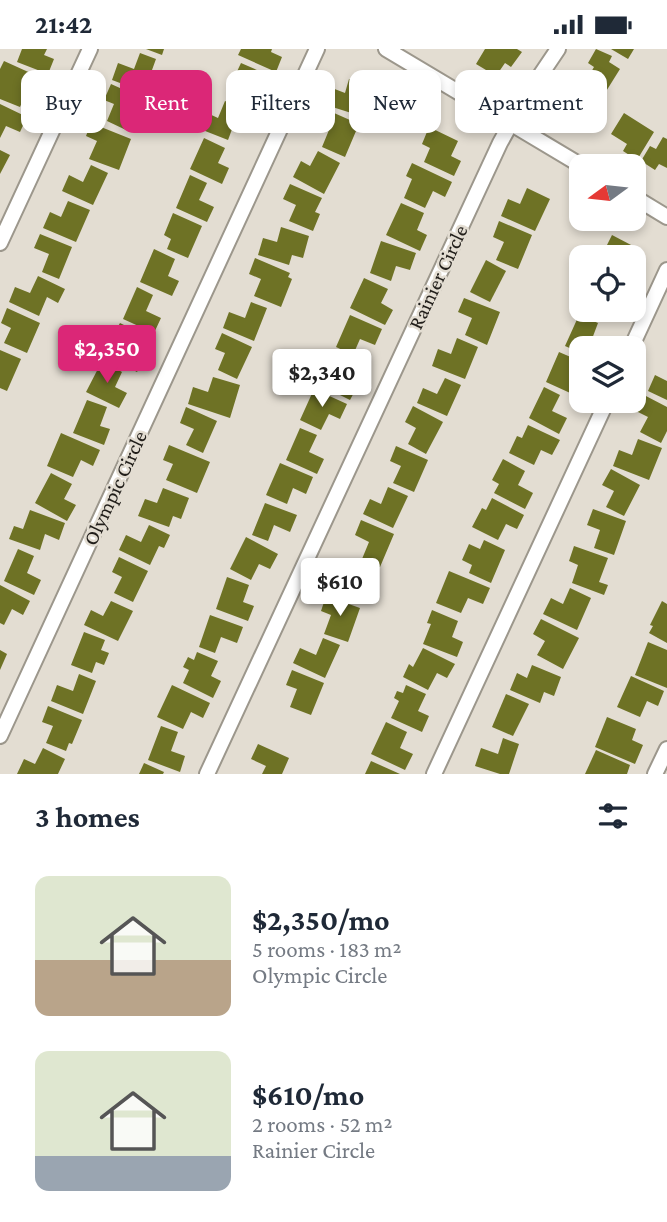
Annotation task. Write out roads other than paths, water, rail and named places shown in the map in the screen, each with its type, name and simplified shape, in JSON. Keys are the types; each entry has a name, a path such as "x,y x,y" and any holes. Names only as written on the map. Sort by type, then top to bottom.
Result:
{"street":[{"path":"0,243 90,49"},
{"name":"Olympic Circle","path":"0,736 317,49"},
{"path":"386,49 455,90"},
{"name":"Rainier Circle","path":"544,70 558,49"},
{"name":"Rainier Circle","path":"207,774 505,133"},
{"path":"527,133 569,158"},
{"path":"646,204 667,217"},
{"path":"637,336 667,270"},
{"path":"434,774 601,413"},
{"path":"655,774 667,749"}]}
